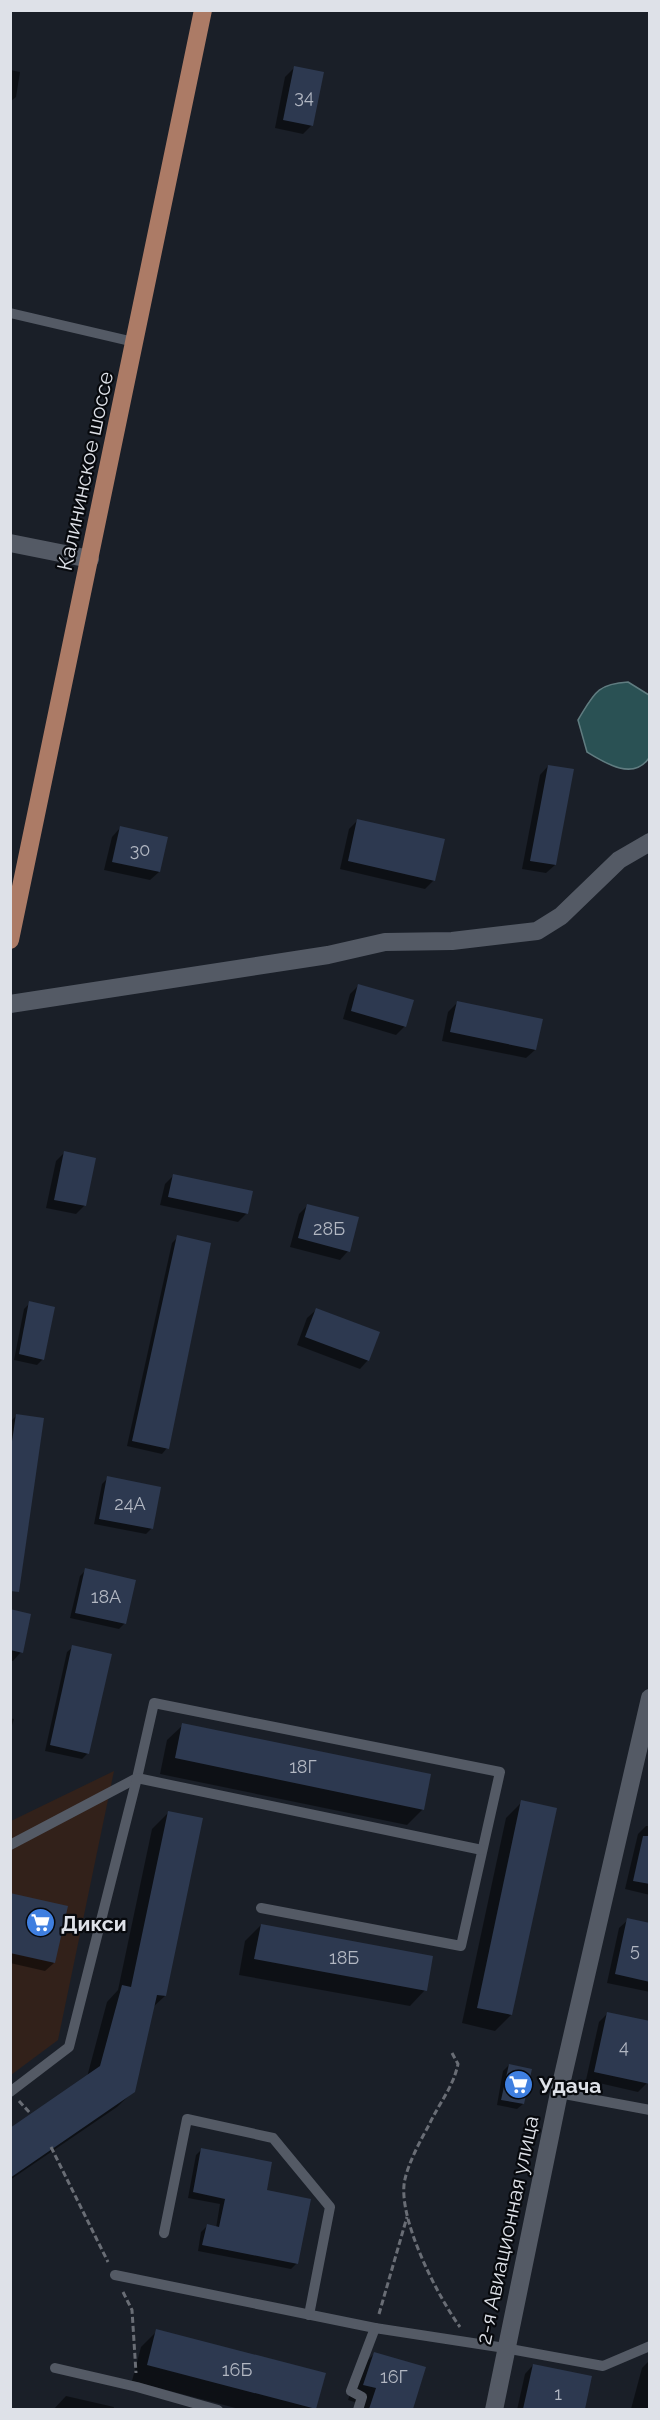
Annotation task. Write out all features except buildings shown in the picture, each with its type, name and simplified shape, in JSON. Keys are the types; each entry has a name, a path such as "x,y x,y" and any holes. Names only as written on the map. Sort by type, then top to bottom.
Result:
{"main road":[{"name":"Калининское шоссе","path":"10,940 16,886 90,559 203,10"}],"street":[{"path":"10,543 90,559"},
{"path":"10,1004 328,955 385,942 452,941 537,930 561,916 619,860 650,842"},
{"name":"2-я Авиационная улица","path":"494,2409 559,2093 650,1698"},
{"path":"630,1780 650,1775"}],"lane":[{"path":"10,313 134,342"},
{"path":"10,2092 69,2047 154,1703 500,1772 461,1946 261,1908"},
{"path":"10,1845 137,1778 482,1850"},
{"path":"559,2093 650,2110"},
{"path":"164,2233 187,2119 273,2138 330,2207 309,2314"},
{"path":"115,2275 375,2328 472,2342 603,2366 650,2346"},
{"path":"358,2409 362,2397 351,2391 375,2328"},
{"path":"55,2368 218,2409"}],"path":[{"path":"452,2054 458,2064 454,2083 429,2124 405,2181 407,2215 443,2304 472,2342"},
{"path":"375,2328 407,2215"}],"shaded area":[{"path":"628,682 649,695 649,758 642,765 627,769 610,765 587,752 578,720 592,697 602,688"},
{"path":"114,1771 58,2040 11,2075 11,1821"}],"place":[{"name":"Дикси","path":"40,1923"},
{"name":"Удача","path":"518,2085"}]}
